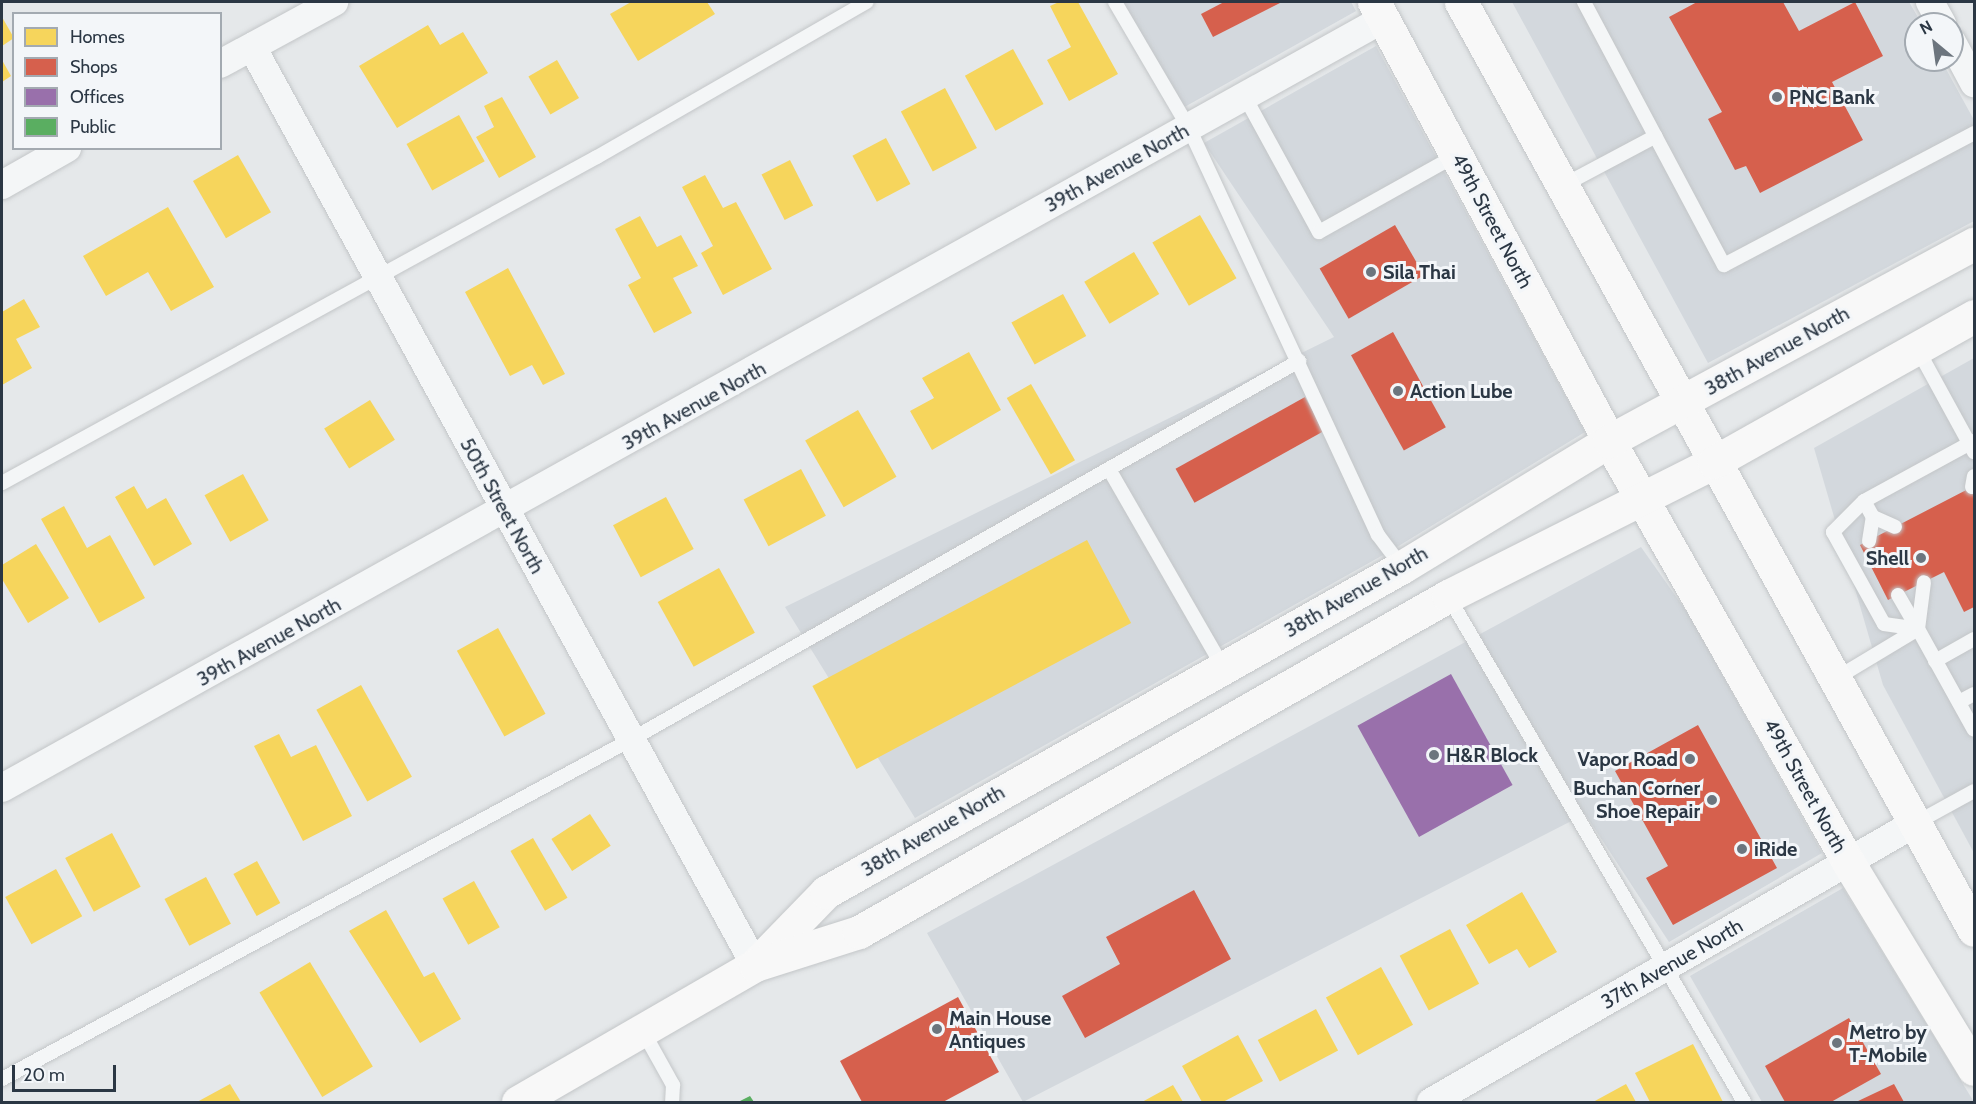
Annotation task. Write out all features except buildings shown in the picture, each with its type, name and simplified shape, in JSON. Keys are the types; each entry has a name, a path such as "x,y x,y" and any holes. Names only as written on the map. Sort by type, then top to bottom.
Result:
{"main road":[{"path":"1461,2 1912,825 1974,930"},
{"name":"49th Street North","path":"1378,10 1609,441 1644,497 1848,862 1974,1069"},
{"name":"38th Avenue North","path":"755,965 826,892 1402,567 1609,441 1681,405 1974,244"},
{"name":"38th Avenue North","path":"518,1102 644,1033 755,965 859,932 1448,596 1714,462 1974,316"}],"street":[{"path":"222,63 334,2"},
{"name":"39th Avenue North","path":"2,788 504,512 1189,128 1245,96 1378,10"},
{"name":"50th Street North","path":"252,47 378,274 504,512 755,965"},
{"path":"1964,64 1974,83"},
{"path":"2,184 63,150"},
{"name":"37th Avenue North","path":"1431,1102 1912,825"}],"lane":[{"path":"2,483 378,274 597,157 867,2"},
{"path":"1115,2 1189,128 1378,535 1402,567"},
{"path":"1584,2 1724,265 1974,133"},
{"path":"1245,96 1319,232 1457,155"},
{"path":"1562,186 1656,135"},
{"path":"1917,348 1973,446 1864,501 1833,532 1884,624 1918,630"},
{"path":"2,1079 632,740 1299,361"},
{"path":"1109,469 1223,667"},
{"path":"1864,501 1873,518 1869,541"},
{"path":"1873,518 1894,527"},
{"path":"1918,630 1924,582"},
{"path":"1898,595 1974,730"},
{"path":"1448,596 1744,1102"},
{"path":"1833,680 1918,630"},
{"path":"1935,661 1974,639"},
{"path":"1959,702 1974,694"},
{"path":"1912,825 1974,791"},
{"path":"644,1033 673,1085 672,1102"}],"shaded area":[{"path":"1109,2 1351,2 1356,11 1181,109"},
{"path":"1512,2 1909,2 1915,12 1904,12 1904,72 1948,72 1974,120 1974,221 1708,363"},
{"path":"1376,46 1585,432 1392,550 915,818 785,607 1334,337 1204,143"},
{"path":"1974,358 1974,853 1883,685 1814,448"},
{"path":"1641,547 1689,615 1822,853 1669,942 1585,814 1023,1102 927,933"},
{"path":"1843,888 1974,1102 1762,1102 1690,976"}],"place":[{"name":"PNC Bank","path":"1777,97"},
{"name":"Sila Thai","path":"1371,272"},
{"name":"Action Lube","path":"1398,391"},
{"name":"Shell","path":"1921,558"},
{"name":"H&R Block","path":"1434,755"},
{"name":"Vapor Road","path":"1690,759"},
{"name":"Buchan Corner Shoe Repair","path":"1712,800"},
{"name":"iRide","path":"1742,849"},
{"name":"Main House Antiques","path":"937,1029"},
{"name":"Metro by T-Mobile","path":"1837,1043"}]}
